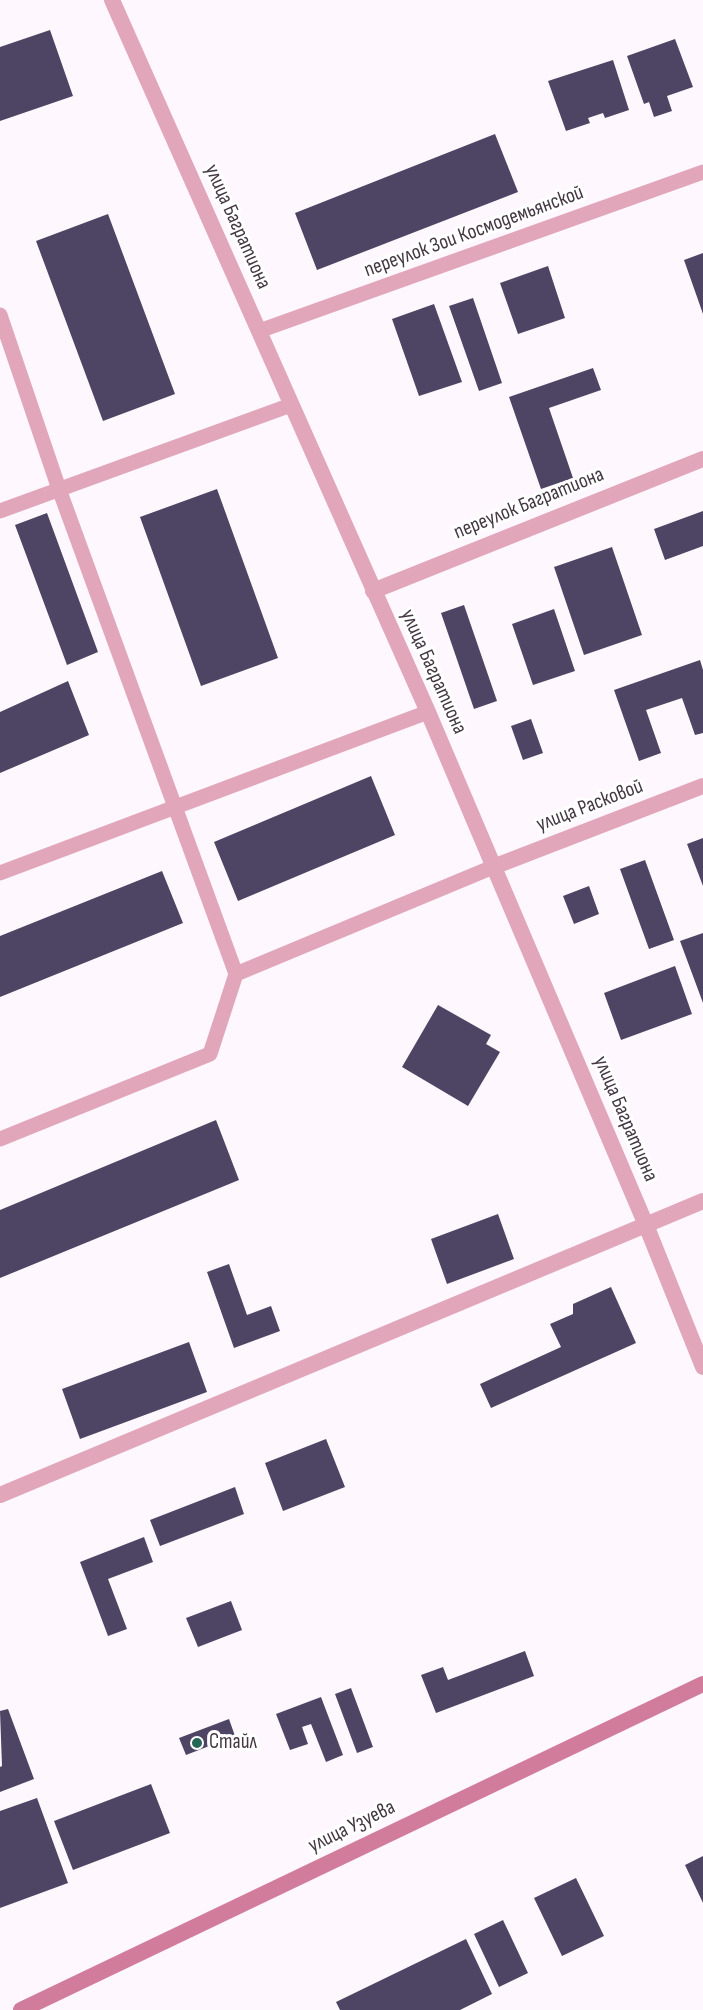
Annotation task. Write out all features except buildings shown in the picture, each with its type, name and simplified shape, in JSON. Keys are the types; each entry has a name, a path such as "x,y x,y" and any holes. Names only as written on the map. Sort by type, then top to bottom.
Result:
{"main road":[{"name":"улица Узуева","path":"21,2010 703,1684"}],"street":[{"name":"улица Багратиона","path":"112,0 428,712 646,1225 703,1367"},
{"name":"переулок Багратиона","path":"373,591 703,459"},
{"name":"улица Расковой","path":"493,867 703,786"},
{"path":"0,1496 703,1201"}],"lane":[{"name":"переулок Зои Космодемьянской","path":"259,331 703,172"},
{"path":"0,315 59,489 236,974 210,1054 0,1139"},
{"path":"0,511 291,405"},
{"path":"0,873 428,712"},
{"path":"236,974 493,867"}],"place":[{"name":"Стайл","path":"197,1743"}]}
